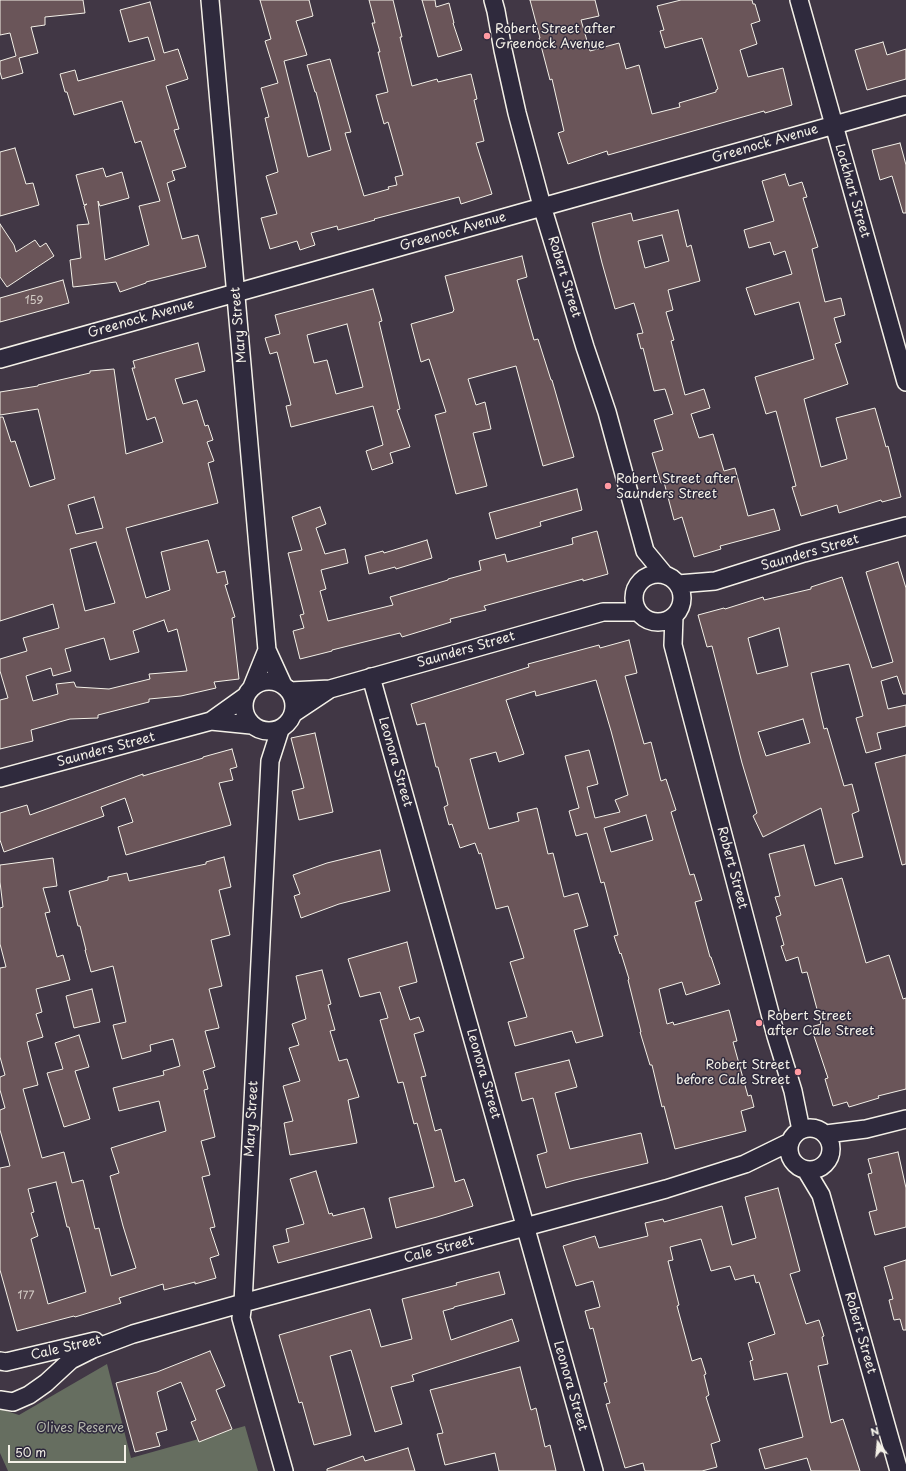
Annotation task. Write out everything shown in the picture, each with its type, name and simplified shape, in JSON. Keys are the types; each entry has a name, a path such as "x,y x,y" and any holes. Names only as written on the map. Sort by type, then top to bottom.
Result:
{"street":[{"name":"Mary Street","path":"210,0 267,650 286,688 294,700 294,714 287,725 280,730 270,761 243,1303 241,1318 284,1471"},
{"name":"Robert Street","path":"493,0 512,92 542,206 607,412 645,551 671,579"},
{"name":"Lockhart Street","path":"799,0 906,382"},
{"name":"Greenock Avenue","path":"0,358 906,105"},
{"name":"Saunders Street","path":"682,601 715,581 804,554 906,526"},
{"name":"Robert Street","path":"637,586 645,551"},
{"name":"Saunders Street","path":"603,612 637,586 647,575 656,573 671,579 715,581"},
{"path":"637,586 633,596 634,605 638,612 644,618 652,622 666,620 674,616 682,601 682,593 671,579"},
{"name":"Saunders Street","path":"286,688 330,689 603,612 638,612"},
{"name":"Robert Street","path":"674,616 673,645 776,1036 793,1091 816,1141 821,1195 899,1471"},
{"name":"Robert Street","path":"652,622 673,645"},
{"name":"Mary Street","path":"267,650 244,703 244,712 246,718 255,727 270,761"},
{"name":"Leonora Street","path":"371,677 594,1471"},
{"path":"249,692 260,683 266,681 275,682 286,688"},
{"name":"Saunders Street","path":"294,714 330,689"},
{"name":"Saunders Street","path":"0,778 211,721 249,692"},
{"name":"Saunders Street","path":"211,721 255,727"},
{"path":"255,727 267,732 280,730"},
{"name":"Cale Street","path":"0,1400 13,1402 29,1395 46,1383 71,1360 93,1349 133,1334 666,1189 816,1141 906,1119"},
{"path":"799,1166 789,1154 816,1141"},
{"name":"Cale Street","path":"745,1164 799,1166 814,1170 822,1166 816,1141"},
{"name":"Robert Street","path":"799,1166 821,1195"},
{"name":"Cale Street","path":"0,1361 6,1362 80,1344 133,1334"}],"green space":[{"name":"Olives Reserve","path":"107,1364 131,1458 245,1426 258,1471 8,1471 0,1453 0,1409 19,1415"}],"building":[{"path":"0,0 83,0 85,13 45,17 45,25 31,27 38,53 19,58 23,73 2,79 0,72 0,61 16,56 10,33 0,35"},
{"path":"260,0 309,0 313,16 296,21 307,55 284,61 308,157 331,150 316,92 307,65 330,59 351,132 345,133 364,196 389,189 388,187 397,185 395,177 403,175 388,122 384,124 376,95 388,92 378,52 380,52 372,23 375,23 369,0 393,0 412,86 437,79 438,82 471,74 477,99 474,100 484,141 476,143 492,194 461,204 459,197 338,230 337,226 311,233 315,245 300,250 297,241 270,249 261,218 277,214 266,176 278,172 265,118 269,117 261,88 278,83 265,41 271,39"},
{"path":"422,0 435,0 436,7 449,3 453,23 462,50 438,57"},
{"path":"530,0 595,0 599,16 581,20 590,51 619,43 626,69 639,65 652,114 680,107 679,103 716,92 718,89 702,38 665,48 660,31 664,30 657,6 681,0 752,0 753,4 755,4 760,21 751,24 757,44 740,50 748,77 783,68 792,105 765,113 764,111 608,155 607,151 568,164 558,133 564,131 552,79 550,80"},
{"path":"150,2 164,53 178,49 188,79 166,86 179,129 174,130 186,167 172,171 175,180 167,183 182,239 198,235 206,267 146,282 120,292 116,282 73,287 70,260 81,258 77,225 89,224 84,206 87,204 84,205 76,175 103,168 106,177 122,172 129,198 100,206 98,201 105,260 149,245 139,206 160,201 141,141 135,143 122,101 74,115 60,74 75,70 78,81 155,60 148,37 129,42 120,10"},
{"path":"883,42 887,55 906,49 906,79 867,90 855,50"},
{"path":"900,143 906,165 906,213 903,213 892,176 880,180 872,150"},
{"path":"15,148 26,184 33,183 39,205 0,216 0,152"},
{"path":"785,174 789,186 802,182 807,197 803,198 818,247 812,249 825,302 841,298 845,315 834,318 841,342 835,344 848,384 804,399 821,467 847,459 836,418 875,408 886,447 888,446 901,497 882,502 881,500 839,513 837,505 801,516 792,487 796,486 776,411 766,414 755,377 814,359 799,302 755,315 746,288 792,274 785,251 774,255 770,242 749,248 744,230 774,221 762,181"},
{"path":"678,210 687,247 691,245 700,281 668,290 673,310 666,312 674,340 671,341 685,395 704,389 710,408 691,414 699,438 713,434 724,471 735,468 748,516 774,509 780,530 720,546 721,549 694,557 682,517 674,520 664,482 661,483 652,453 663,450 654,420 673,414 665,389 654,391 643,348 641,349 637,334 643,333 634,303 615,309 592,223 631,213 633,221","holes":["662,235 669,261 645,268 638,241"]},
{"path":"0,224 14,245 16,252 35,240 40,247 46,243 54,256 7,287 0,277"},
{"path":"522,256 527,277 517,280 534,340 538,339 552,380 574,457 543,466 516,366 468,379 476,405 485,402 491,429 473,433 487,486 456,494 435,415 446,412 429,359 421,362 411,324 453,312 454,310 445,276"},
{"path":"63,280 69,303 0,322 0,298"},
{"path":"373,289 382,321 379,322 400,409 397,410 410,447 390,453 393,463 372,470 366,451 383,445 373,406 291,427 286,406 291,405 277,352 270,354 265,338 280,334 275,315","holes":["347,324 363,387 336,394 327,360 314,363 307,335"]},
{"path":"198,343 205,371 175,379 183,404 197,400 205,426 208,425 213,440 207,442 214,461 208,463 218,503 126,528 146,598 170,590 161,552 208,540 217,573 225,571 228,584 225,585 235,617 232,618 239,679 214,682 216,688 181,696 149,699 149,702 98,715 98,718 70,719 31,730 33,741 0,749 0,700 8,698 0,671 0,659 27,651 23,638 59,628 53,604 0,621 0,417 3,417 11,442 15,441 30,487 55,479 38,409 0,415 0,392 38,386 90,373 90,371 114,369 126,454 163,442 155,417 147,420 132,368 135,368 133,361","holes":["94,497 103,528 76,534 68,505","96,542 115,603 85,611 70,549","164,620 168,632 177,629 187,671 149,674 150,679 109,689 76,687 74,682 56,684 58,694 33,701 26,676 51,668 53,676 71,671 65,649 104,638 110,660 139,652 133,631"]},
{"path":"577,489 582,510 540,522 541,526 496,539 489,513"},
{"path":"320,507 326,524 316,528 325,554 345,549 348,563 321,570 326,589 320,591 328,621 393,605 390,597 481,570 479,561 505,554 507,562 573,544 572,538 597,531 608,574 583,581 583,579 484,606 486,610 450,619 451,622 402,637 400,633 300,659 293,631 304,628 300,615 304,614 288,553 302,550 292,517"},
{"path":"427,540 432,558 396,569 395,567 369,574 365,556 383,551 384,553"},
{"path":"898,562 906,588 906,694 903,694 897,676 881,681 888,709 906,705 906,726 877,733 881,749 866,753 856,718 863,716 849,664 811,673 824,729 827,728 844,786 852,784 859,811 852,814 863,857 835,864 821,808 763,837 753,816 757,813 742,763 712,646 707,647 698,615 725,609 763,597 764,600 811,589 811,587 842,577 872,668 893,662 866,572","holes":["779,628 788,666 757,674 748,638","803,719 810,743 766,756 758,732"]},
{"path":"629,640 637,673 625,676 644,744 651,742 661,781 666,779 676,810 671,812 690,875 694,874 702,900 695,902 710,957 720,984 686,995 682,982 659,989 667,1024 673,1022 674,1025 729,1010 737,1041 733,1042 748,1096 751,1095 754,1107 741,1111 746,1131 675,1149 664,1106 662,1107 652,1065 650,1065 640,1032 629,979 614,936 618,935 604,882 601,883 587,833 576,836 569,811 579,808 565,756 589,750 598,784 587,787 595,818 620,812 615,800 628,795 596,680 536,696 535,691 506,700 524,754 499,762 496,752 470,759 489,829 519,821 517,813 537,808 548,854 553,853 564,897 578,893 588,926 574,930 603,1036 576,1043 572,1031 515,1046 508,1022 527,1017 510,962 524,958 508,906 496,909 481,853 479,854 475,843 460,848 452,824 449,825 444,807 448,805 438,767 436,767 425,723 417,725 411,704 529,667 528,664 599,645 600,648","holes":["646,815 653,840 611,852 604,828"]},
{"path":"315,733 333,812 299,820 292,791 304,788 291,738"},
{"path":"232,749 237,767 230,769 233,780 219,783 231,825 126,855 118,827 133,822 125,798 101,807 104,816 4,852 0,840 0,813 27,805 30,815 143,774 143,776"},
{"path":"906,755 906,864 902,865 875,763"},
{"path":"804,845 815,886 842,878 866,963 889,955 903,999 906,998 906,1089 878,1096 879,1098 849,1107 847,1102 833,1106 825,1079 828,1078 811,1027 821,1024 807,972 802,973 798,957 786,961 781,946 784,945 776,917 781,915 775,897 780,896 769,854"},
{"path":"380,850 390,891 339,904 301,918 294,896 300,894 293,875 327,863"},
{"path":"224,857 231,887 219,890 230,935 211,940 222,986 209,989 219,1028 205,1031 215,1067 203,1071 208,1089 204,1090 215,1137 201,1141 210,1175 202,1177 215,1227 210,1228 219,1255 210,1258 216,1278 164,1290 163,1284 119,1298 121,1303 75,1317 74,1316 17,1331 0,1270 0,1168 10,1166 0,1130 0,1110 5,1108 0,1090 0,1077 5,1075 0,1057 0,968 6,967 0,944 0,908 3,907 0,882 0,865 53,858 57,886 43,888 50,912 45,913 57,957 63,955 70,980 36,989 42,1012 36,1014 43,1037 27,1042 38,1085 23,1089 42,1158 64,1152 72,1183 83,1180 95,1229 99,1228 111,1276 136,1268 110,1176 119,1173 111,1148 166,1131 159,1101 119,1111 113,1088 164,1075 163,1071 180,1066 173,1039 150,1045 151,1051 122,1059 113,1025 126,1022 113,966 91,972 80,926 78,926 69,891 108,880 108,877 127,873 129,881 206,864 206,862","holes":["56,1182 67,1227 69,1227 86,1292 48,1304 31,1239 38,1236 31,1213 34,1212 28,1189"]},
{"path":"407,942 417,982 399,987 410,1020 419,1017 424,1031 414,1034 426,1076 421,1077 435,1131 441,1129 455,1182 464,1179 473,1206 396,1228 389,1198 434,1187 417,1123 414,1124 403,1082 398,1083 380,1020 388,1018 380,992 360,997 348,959"},
{"path":"322,970 331,1004 328,1005 335,1030 330,1031 339,1061 347,1059 359,1097 348,1100 357,1143 290,1155 284,1123 293,1121 283,1086 300,1081 289,1048 299,1045 292,1024 306,1019 296,976"},
{"path":"92,989 100,1022 74,1028 66,996"},
{"path":"79,1035 89,1067 75,1071 90,1119 64,1127 47,1073 63,1069 55,1043"},
{"path":"569,1060 577,1087 555,1093 570,1149 641,1133 648,1163 546,1188 537,1155 547,1152 533,1098 522,1101 515,1073"},
{"path":"898,1152 906,1188 906,1227 875,1235 869,1212 877,1210 868,1174 872,1173 868,1159"},
{"path":"316,1171 329,1214 332,1213 333,1216 364,1208 372,1238 278,1263 273,1246 289,1242 286,1229 304,1224 290,1179"},
{"path":"778,1188 800,1271 790,1274 806,1324 819,1320 824,1336 822,1337 828,1364 818,1366 831,1423 843,1419 860,1471 811,1471 807,1458 765,1469 759,1449 803,1437 787,1373 754,1380 750,1361 753,1360 748,1343 775,1334 759,1282 756,1283 754,1275 735,1280 730,1266 711,1271 701,1239 670,1247 673,1260 668,1261 679,1305 677,1306 692,1361 701,1358 706,1374 704,1375 709,1395 706,1397 720,1441 711,1444 717,1467 702,1471 645,1471 643,1463 625,1468 606,1404 610,1403 604,1383 607,1382 593,1328 590,1329 585,1311 600,1307 593,1281 576,1286 563,1246 595,1236 599,1248 648,1236 645,1223 663,1219 664,1222 722,1206 732,1245 756,1238 745,1197"},
{"path":"906,1260 906,1330 903,1330 900,1319 894,1320 889,1300 893,1299 884,1267"},
{"path":"499,1272 505,1294 443,1311 451,1340 512,1319 519,1341 412,1375 414,1381 391,1387 402,1424 375,1432 351,1350 330,1356 351,1435 314,1445 302,1402 299,1403 279,1335 370,1309 381,1347 412,1339 402,1299 457,1285 456,1283"},
{"path":"210,1351 225,1386 216,1390 232,1429 199,1442 191,1422 196,1420 181,1382 157,1392 167,1430 156,1433 160,1446 135,1452 116,1383 157,1372"},
{"path":"520,1367 531,1410 536,1408 545,1447 550,1445 556,1471 499,1471 495,1453 445,1465 437,1434 443,1433 430,1390"},
{"path":"408,1448 415,1471 327,1471 327,1469 363,1456 365,1461"}],"place":[{"name":"Robert Street after Greenock Avenue","path":"487,36"},
{"name":"Robert Street after Saunders Street","path":"608,486"},
{"name":"Robert Street after Cale Street","path":"759,1023"},
{"name":"Robert Street before Cale Street","path":"798,1072"}]}
